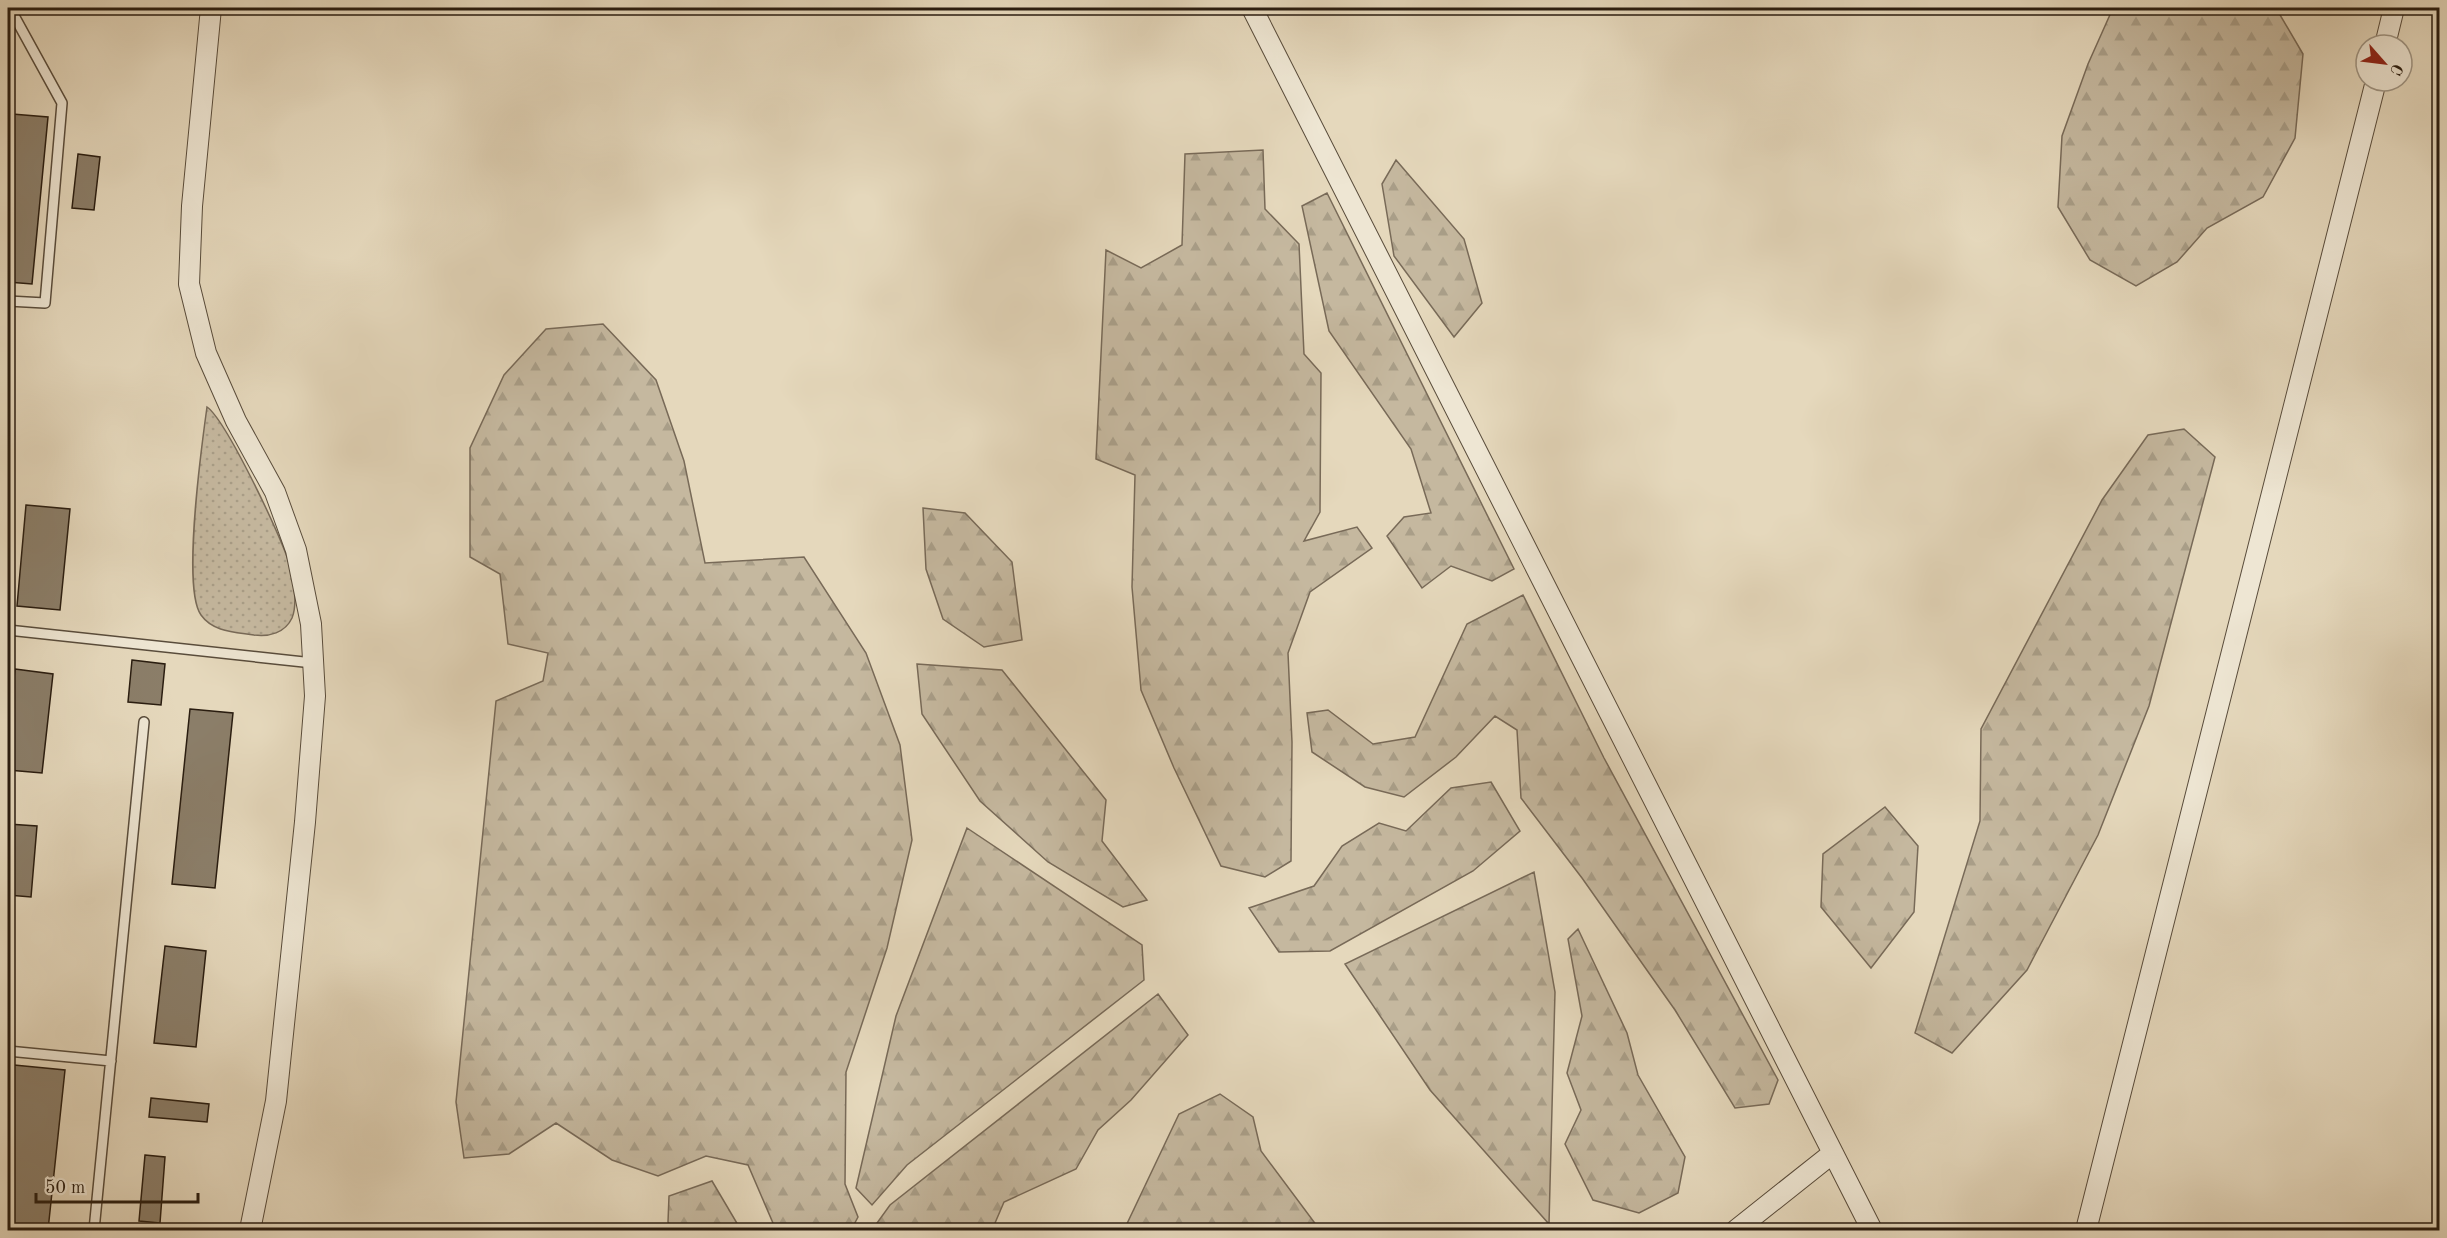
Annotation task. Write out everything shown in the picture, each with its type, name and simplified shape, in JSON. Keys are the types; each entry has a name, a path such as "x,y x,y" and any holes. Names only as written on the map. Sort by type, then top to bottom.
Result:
{"street":[{"path":"211,8 192,207 189,284 206,353 236,421 274,492 296,550 310,624 315,696 305,822 276,1101 250,1230"},
{"path":"1252,8 1872,1230"},
{"path":"2388,33 2394,8"},
{"path":"2086,1230 2373,93"},
{"path":"1736,1230 1833,1153"}],"lane":[{"path":"8,11 12,12 62,103 45,303 8,301"},
{"path":"8,630 313,663"},
{"path":"94,1230 144,722"},
{"path":"8,1051 111,1061"}],"green space":[{"path":"2113,8 2276,8 2303,54 2295,138 2263,197 2207,228 2177,262 2136,286 2090,260 2058,207 2062,136 2088,64"},
{"path":"1263,150 1265,209 1299,244 1304,354 1321,373 1320,512 1304,541 1357,527 1372,548 1310,592 1288,653 1292,742 1291,861 1265,877 1221,866 1174,768 1141,690 1132,587 1135,475 1096,459 1106,250 1141,268 1182,245 1185,154"},
{"path":"1396,160 1464,239 1482,303 1454,337 1394,256 1382,184"},
{"path":"1327,193 1514,569 1492,581 1451,566 1422,588 1387,536 1404,517 1431,513 1411,449 1329,331 1302,206"},
{"path":"603,324 656,380 684,461 705,563 804,557 866,653 900,745 912,840 887,948 846,1072 845,1184 858,1217 851,1230 776,1230 748,1165 706,1156 658,1176 612,1160 556,1123 509,1154 464,1158 456,1102 496,701 543,681 548,653 508,644 500,574 470,557 470,448 504,375 546,329"},
{"path":"207,407 216,416 239,455 265,506 289,563 294,590 294,612 285,627 271,634 254,635 218,628 201,615 196,600 193,547"},
{"path":"2184,429 2215,457 2149,706 2098,835 2027,970 1952,1053 1915,1033 1980,821 1981,729 2102,500 2148,435"},
{"path":"923,508 965,513 1012,562 1022,640 984,647 943,619 926,569"},
{"path":"1523,595 1604,758 1778,1080 1769,1104 1735,1108 1675,1010 1582,878 1521,798 1517,730 1495,716 1456,757 1404,797 1365,787 1312,752 1307,713 1328,710 1373,744 1415,737 1467,624"},
{"path":"917,664 1002,670 1106,800 1102,841 1147,900 1123,907 1048,862 980,801 922,714"},
{"path":"1491,782 1520,831 1473,871 1330,951 1279,952 1249,908 1314,886 1342,846 1379,823 1406,831 1451,788"},
{"path":"1885,807 1918,846 1914,912 1871,968 1821,907 1823,854"},
{"path":"967,828 1142,945 1144,980 907,1165 872,1205 856,1188 896,1016"},
{"path":"1534,872 1555,992 1549,1224 1430,1090 1345,964"},
{"path":"1578,929 1627,1033 1638,1075 1685,1157 1678,1193 1639,1213 1593,1200 1565,1144 1581,1110 1567,1073 1582,1016 1568,939"},
{"path":"1158,994 1188,1035 1131,1100 1098,1130 1076,1169 1004,1202 992,1230 872,1230 890,1205"},
{"path":"1220,1094 1253,1117 1261,1151 1320,1230 1124,1230 1179,1114"},
{"path":"712,1181 741,1230 674,1230 668,1222 669,1196"}],"building":[{"path":"12,114 48,117 32,284 8,282 8,159"},
{"path":"78,154 100,157 94,210 72,208"},
{"path":"26,505 70,509 60,610 17,606"},
{"path":"132,660 165,664 161,705 128,702"},
{"path":"15,669 53,674 42,773 8,770 8,731"},
{"path":"190,709 233,713 215,888 172,884"},
{"path":"8,824 37,826 31,897 8,895"},
{"path":"165,946 206,951 196,1047 154,1043"},
{"path":"14,1065 65,1070 48,1230 8,1225 8,1123"},
{"path":"151,1098 209,1104 207,1122 149,1117"},
{"path":"145,1155 165,1157 160,1223 139,1221"}]}
